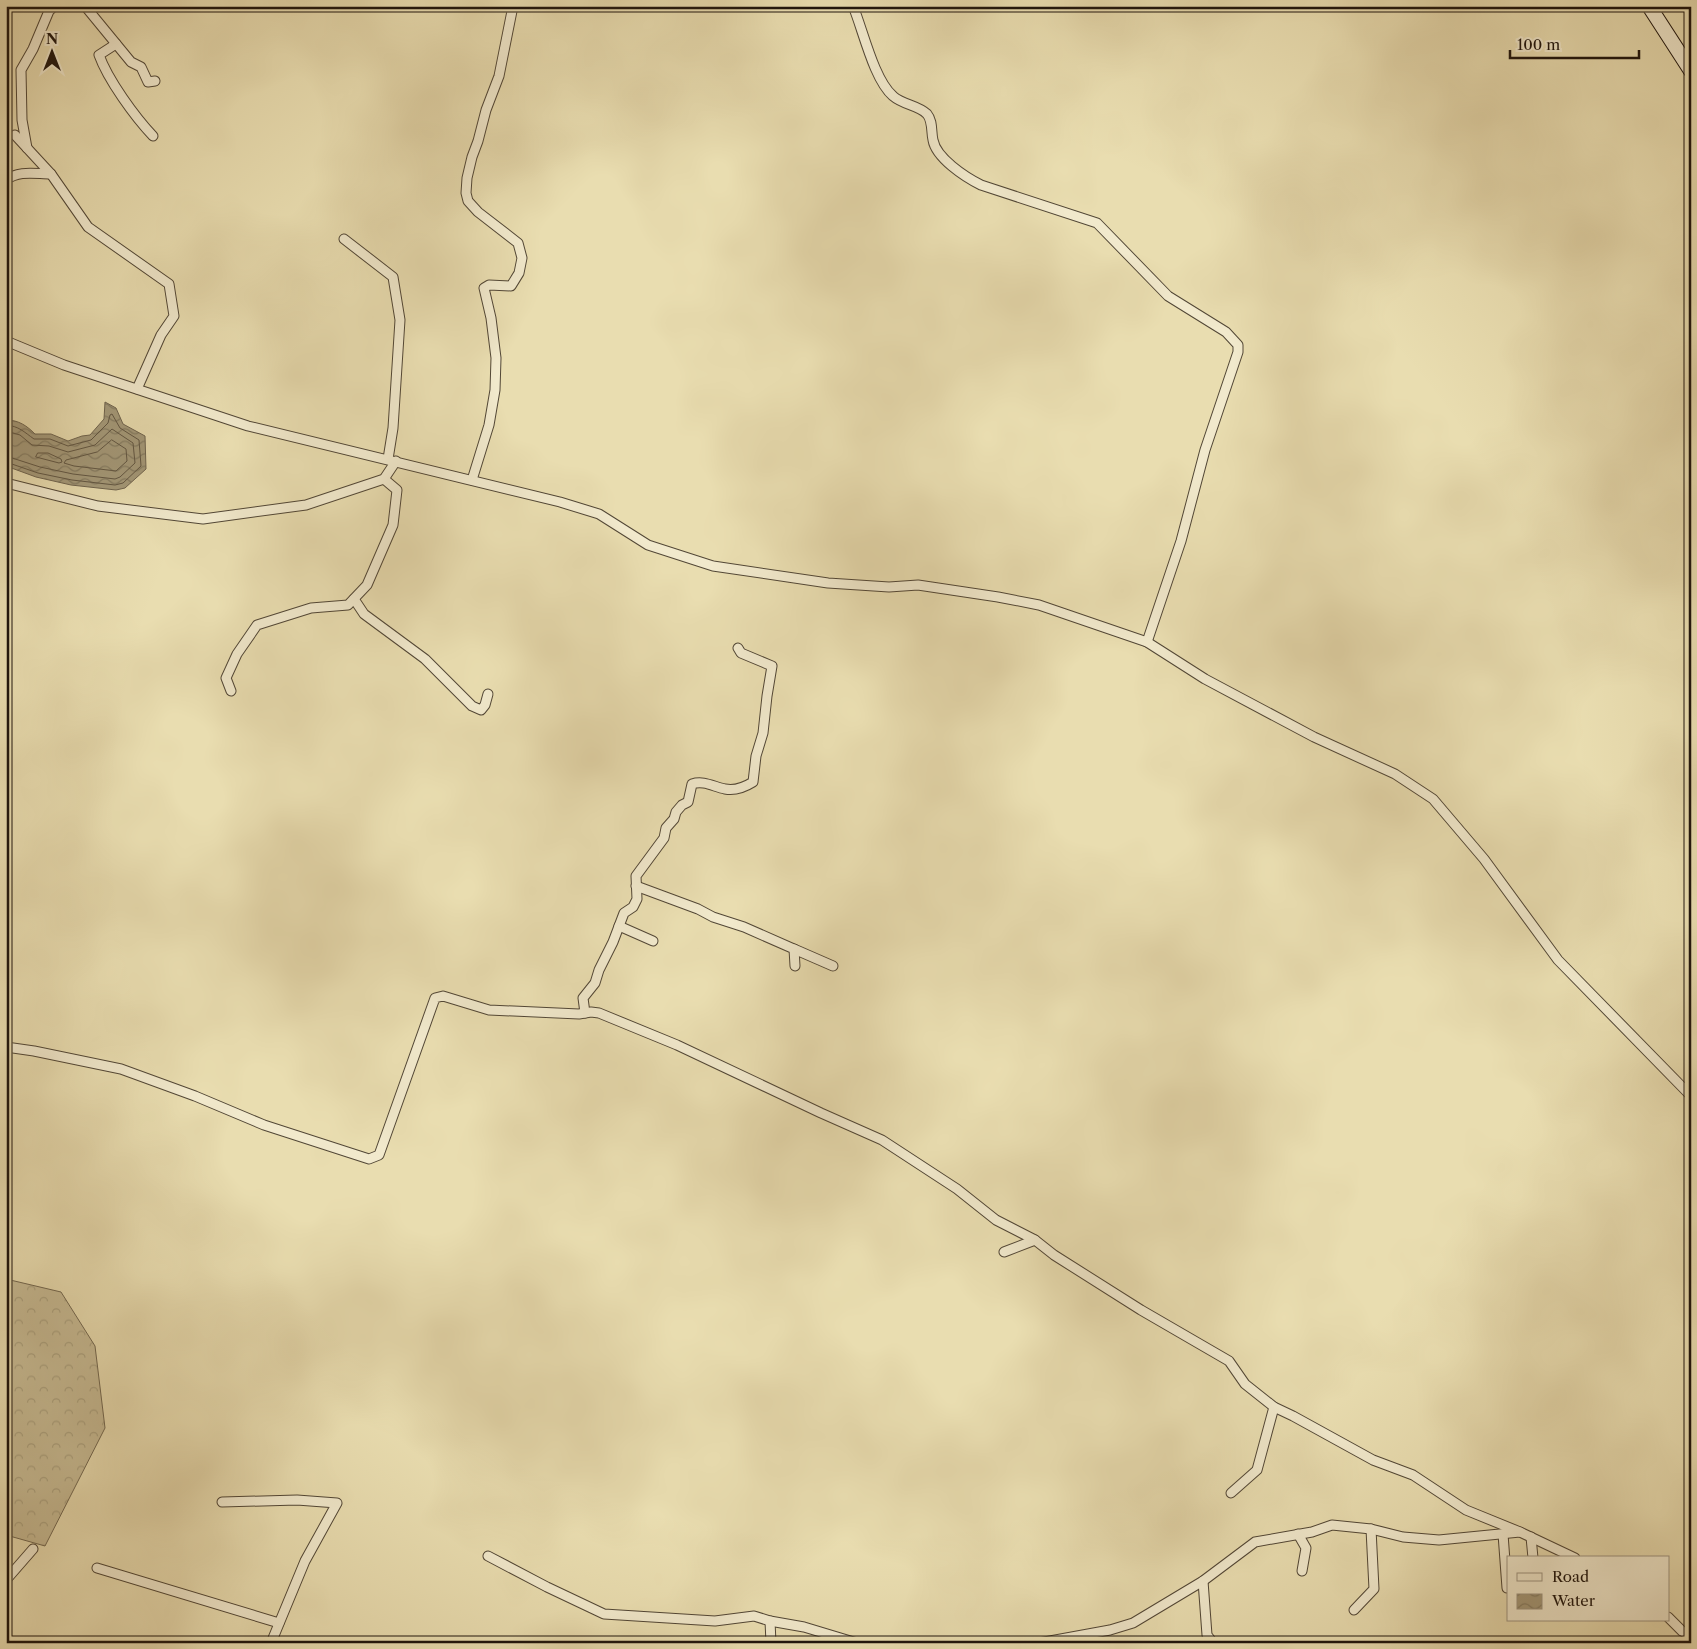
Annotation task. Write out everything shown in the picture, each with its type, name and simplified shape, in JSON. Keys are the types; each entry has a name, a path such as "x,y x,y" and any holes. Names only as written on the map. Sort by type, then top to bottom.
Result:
{"street":[{"path":"27,148 22,120 21,70 33,49 49,12 54,6"},
{"path":"85,6 131,62 141,67 148,82 155,81"},
{"path":"472,480 489,425 495,390 496,358 484,288 489,284 511,286 519,273 522,258 518,243 478,212 468,201 466,193 467,178 486,110 499,76 513,6"},
{"path":"853,6 885,87 894,97 918,108 927,115 931,124 937,153 966,178 981,185 1097,223 1168,296 1226,332 1238,345 1238,352 1205,450 1181,541 1147,642"},
{"path":"1649,6 1691,71"},
{"path":"116,44 99,55 103,67 143,124 154,136"},
{"path":"15,135 52,174 88,227 169,284 174,316 161,335 137,389"},
{"path":"6,180 14,174 52,174"},
{"path":"6,483 98,506 203,519 306,504 384,479 392,460 400,320 393,278 344,239"},
{"path":"6,341 64,365 248,426 560,502 599,514 648,545 713,566 828,583 889,587 918,585 998,597 1039,605 1147,642 1205,679 1314,737 1395,774 1434,799 1484,859 1558,960 1691,1096"},
{"path":"230,691 226,678 237,654 257,625 311,608 348,605 367,585 394,525 397,490 384,479"},
{"path":"354,599 364,614 425,660 472,706 480,710 485,705 488,694"},
{"path":"585,1013 583,998 595,983 624,913 633,907 637,899 636,876 664,838 666,828 674,819 676,812 682,805 688,802 692,784 698,782 726,790 743,788 753,782 756,756 764,734 772,666 741,653 738,648"},
{"path":"636,886 698,909 713,917 744,927 833,966"},
{"path":"619,926 653,941"},
{"path":"794,949 795,966"},
{"path":"6,1048 34,1051 121,1069 195,1096 264,1125 369,1159 379,1155 434,998 443,996 490,1010 551,1013 591,1012 599,1014 677,1044 882,1140 957,1189 996,1220 1035,1240 1054,1255 1141,1310 1229,1361 1245,1384 1274,1408 1293,1416 1373,1460 1413,1476 1466,1510 1520,1532 1571,1556"},
{"path":"1004,1252 1035,1240"},
{"path":"1231,1493 1257,1470 1274,1408"},
{"path":"222,1502 297,1500 337,1503 306,1561 271,1643"},
{"path":"1039,1643 1110,1630 1133,1622 1203,1581 1255,1542 1312,1532 1332,1525 1371,1529 1403,1537 1439,1540 1520,1532"},
{"path":"1354,1610 1374,1589 1371,1529"},
{"path":"1298,1534 1306,1548 1302,1571"},
{"path":"1503,1534 1507,1588"},
{"path":"1531,1537 1533,1556"},
{"path":"6,1580 33,1549"},
{"path":"488,1556 604,1614 715,1621 754,1616 804,1627 857,1643"},
{"path":"97,1568 279,1623"},
{"path":"1203,1581 1207,1634 1212,1643"},
{"path":"1670,1619 1691,1636"},
{"path":"770,1621 771,1643"}],"green space":[{"path":"6,1279 61,1292 95,1346 105,1428 45,1546 6,1535"}],"water":[{"path":"105,402 116,408 123,424 145,436 146,469 125,488 116,490 71,485 36,477 6,466 6,420 22,424 35,434 51,434 68,441 90,435 104,419"}]}
